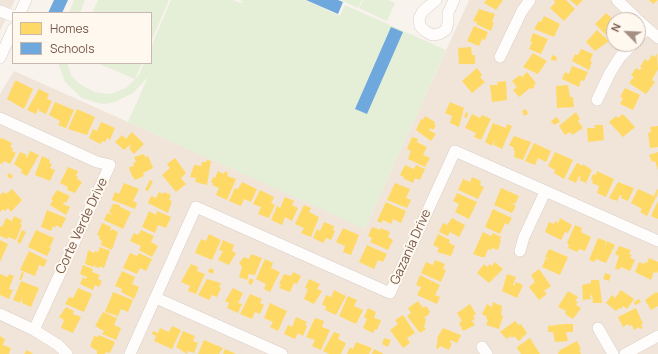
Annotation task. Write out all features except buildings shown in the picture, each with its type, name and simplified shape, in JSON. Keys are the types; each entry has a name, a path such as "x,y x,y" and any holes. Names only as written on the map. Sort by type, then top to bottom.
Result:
{"street":[{"path":"20,12 26,0"},
{"path":"436,0 423,11 419,18 420,26 432,35 439,34 446,30 448,13 454,0"},
{"path":"500,57 522,11 530,0"},
{"path":"617,0 630,12"},
{"path":"0,11 12,16"},
{"path":"647,29 658,38"},
{"path":"0,58 12,31"},
{"path":"597,100 610,73 625,52"},
{"name":"Corte Verde Drive","path":"0,118 97,162 110,165 34,330"},
{"name":"Gazania Drive","path":"130,354 196,207 390,293 455,151 658,241"},
{"path":"520,251 524,237 545,192"},
{"path":"156,298 282,354"},
{"path":"0,314 34,330 58,345 67,354"},
{"path":"598,328 613,354"},
{"path":"626,354 658,336"}],"shaded area":[{"path":"0,0 15,0 0,31"},
{"path":"469,0 658,0 658,354 0,354 0,94 14,71 365,228"}],"green space":[{"path":"74,0 85,0 80,12 69,12"},
{"path":"98,0 169,0 152,40 152,12 92,12"},
{"path":"171,0 233,0 240,3 243,2 240,0 305,0 340,16 345,5 446,50 365,229 128,122 148,77 133,93 115,102 104,104 82,98 65,82 58,64 67,64 71,75 78,83 94,92 110,94 126,88 139,75 144,64 152,64 152,45"},
{"path":"341,0 362,0 358,8"},
{"path":"363,0 388,0 395,3 387,21 359,8"},
{"path":"99,64 142,64 135,79"}]}
